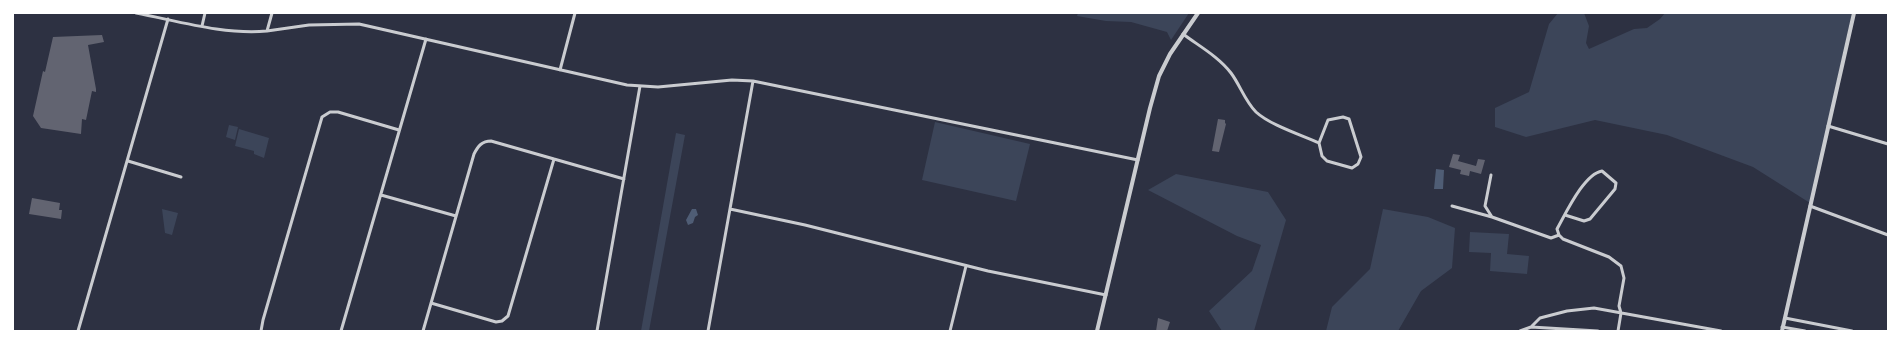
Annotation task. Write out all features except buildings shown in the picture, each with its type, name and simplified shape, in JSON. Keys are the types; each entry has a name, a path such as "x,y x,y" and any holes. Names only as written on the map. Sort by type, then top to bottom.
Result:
{"street":[{"path":"136,13 234,31 259,32 309,25 344,23 381,28 627,85 658,87 732,80 753,81 1138,160"},
{"path":"202,26 205,13"},
{"path":"267,31 272,13"},
{"path":"560,70 576,13"},
{"path":"1097,331 1159,76 1170,54 1198,13"},
{"path":"1805,331 1782,329 1854,13"},
{"path":"78,331 168,19"},
{"path":"1183,34 1224,65 1232,74 1248,102 1257,113 1270,121 1319,143"},
{"path":"341,331 426,39"},
{"path":"708,331 753,81"},
{"path":"597,331 640,86"},
{"path":"261,331 322,117 330,112 338,112 399,130"},
{"path":"1343,117 1349,119 1361,157 1358,164 1352,168 1327,161 1322,156 1319,143 1328,120 1343,117"},
{"path":"1828,126 1888,144"},
{"path":"423,331 474,154 483,142 491,141 624,180"},
{"path":"431,304 496,322 502,321 508,316 554,159"},
{"path":"128,161 181,177"},
{"path":"1565,215 1584,221 1590,219 1616,188 1616,183 1602,171 1595,172 1587,180 1565,215 1557,229 1559,235 1563,239 1609,257 1621,266 1624,278 1619,306 1621,313 1618,331"},
{"path":"1491,176 1485,206 1492,217"},
{"path":"381,194 456,216"},
{"path":"1452,206 1492,217 1551,238 1559,235"},
{"path":"1810,206 1888,235"},
{"path":"730,209 805,225 966,266 1106,296"},
{"path":"950,331 966,266"},
{"path":"1531,327 1540,318 1567,311 1594,308 1721,331"},
{"path":"1784,318 1852,331"},
{"path":"1520,331 1531,327 1598,331"}],"shaded area":[{"path":"1078,13 1189,13 1171,40 1167,32 1131,22 1106,21 1077,16"},
{"path":"1558,13 1584,13 1589,26 1586,43 1589,49 1634,29 1647,28 1660,19 1665,13 1852,13 1810,203 1753,167 1667,135 1595,120 1526,137 1495,127 1495,108 1529,92 1549,24"},
{"path":"935,122 1030,144 1016,201 922,180"},
{"path":"229,125 238,127 235,140 226,137"},
{"path":"239,129 269,138 264,158 254,154 254,151 235,146"},
{"path":"676,133 685,135 649,331 641,331"},
{"path":"1436,169 1444,170 1443,189 1434,189"},
{"path":"1176,174 1268,192 1286,220 1254,331 1222,331 1209,311 1252,271 1261,245 1237,236 1148,190"},
{"path":"162,209 178,213 172,235 165,233"},
{"path":"692,209 696,209 698,215 695,217 693,223 688,225 686,220"},
{"path":"1383,209 1428,217 1455,228 1452,268 1421,291 1398,331 1326,331 1332,307 1370,269"},
{"path":"1470,232 1509,234 1507,254 1529,256 1527,274 1490,271 1491,253 1469,252"}]}
